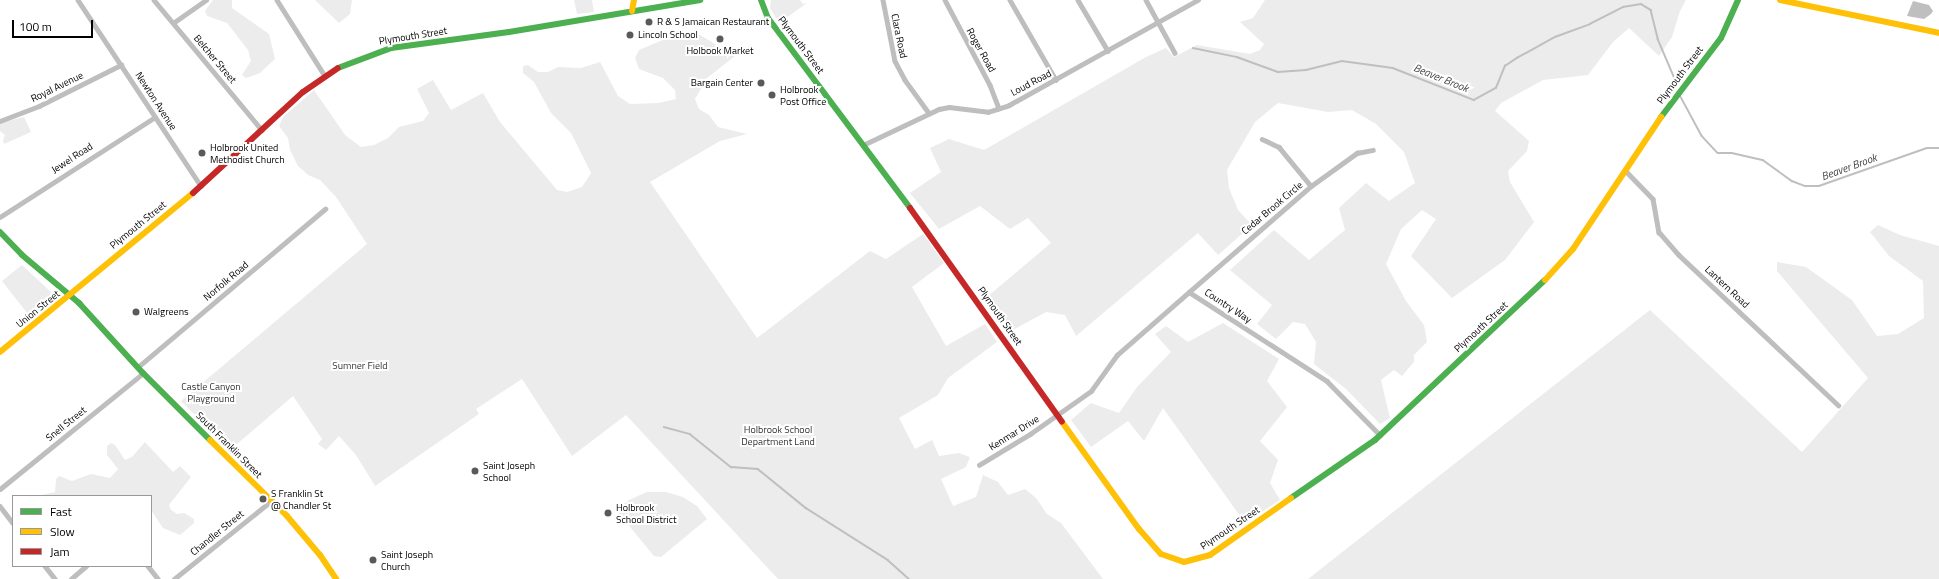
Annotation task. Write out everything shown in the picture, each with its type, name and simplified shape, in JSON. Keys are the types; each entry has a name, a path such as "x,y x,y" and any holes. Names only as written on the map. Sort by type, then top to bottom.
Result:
{"street":[{"name":"Newton Avenue","path":"78,0 201,186"},
{"name":"Belcher Street","path":"154,0 262,130"},
{"path":"174,23 206,0"},
{"path":"276,0 325,76"},
{"path":"632,11 634,0"},
{"name":"Plymouth Street","path":"70,295 201,186 303,92 325,76 361,57 391,48 524,30 700,0"},
{"name":"Plymouth Street","path":"761,0 768,18 863,145 1139,529 1161,554 1178,561 1196,561 1210,555 1380,436 1561,264 1680,89 1721,38 1738,0"},
{"name":"Clara Road","path":"883,0 895,61 929,113"},
{"name":"Roger Road","path":"945,0 990,85 999,108"},
{"path":"1010,0 1056,80"},
{"path":"1078,0 1108,51"},
{"path":"1146,0 1175,52"},
{"name":"Loud Road","path":"863,145 929,113 949,107 980,112 999,108 1056,80 1198,0"},
{"path":"1780,0 1939,33"},
{"name":"Royal Avenue","path":"0,121 39,106 121,65"},
{"name":"Jewel Road","path":"0,217 155,117"},
{"path":"1262,139 1279,147 1311,186"},
{"name":"Cedar Brook Circle","path":"1189,292 1311,186 1357,152 1373,150"},
{"name":"Lantern Road","path":"1625,170 1654,199 1659,232 1679,255 1838,404"},
{"name":"Norfolk Road","path":"138,367 325,209"},
{"name":"South Franklin Street","path":"0,232 22,255 70,295 143,373 271,501 309,541 336,579"},
{"name":"Country Way","path":"1058,415 1091,391 1117,355 1189,292 1327,381 1380,436"},
{"name":"Union Street","path":"0,352 70,295"},
{"name":"Snell Street","path":"0,489 143,373"},
{"name":"Kenmar Drive","path":"979,464 1058,415"},
{"name":"Chandler Street","path":"174,579 271,501"},
{"path":"0,506 12,522"},
{"path":"46,567 55,579"},
{"path":"72,579 85,567"},
{"path":"149,567 158,579"}],"green space":[{"path":"213,0 232,0 232,8 269,34 275,59 260,73 246,78 242,75 251,61 248,50 227,23 207,16 205,11"},
{"path":"315,0 352,0 350,14 339,23"},
{"path":"574,0 592,0 594,12 577,14"},
{"path":"771,0 800,0 803,4 807,3 779,23 770,8"},
{"path":"1265,0 1686,0 1680,11 1672,37 1659,56 1629,28 1613,42 1588,75 1543,80 1501,103 1495,111 1529,141 1527,151 1508,171 1510,182 1534,222 1505,260 1452,298 1411,256 1436,219 1422,210 1401,229 1386,264 1406,301 1424,325 1427,342 1414,355 1414,362 1402,376 1394,370 1381,380 1390,418 1380,424 1346,389 1314,364 1316,342 1305,324 1293,322 1276,339 1257,324 1272,305 1230,270 1274,230 1309,260 1345,230 1339,208 1366,183 1389,201 1415,183 1404,152 1376,124 1352,110 1328,112 1278,103 1255,122 1227,170 1229,188 1238,210 1252,225 1218,255 1198,233 1076,336 1065,315 1046,312 1011,331 987,297 1051,243 1028,218 1010,229 980,206 939,229 910,193 941,172 930,148 949,139 984,150 1146,57 1166,48 1174,57 1197,45 1250,54 1260,50 1264,44 1240,22 1253,18"},
{"path":"695,32 735,56 707,78 695,99 699,109 709,115 718,127 747,134 720,141 650,182 757,338 870,251 886,259 923,234 944,263 912,287 946,346 985,324 997,342 948,378 938,395 899,418 915,449 932,440 939,456 959,453 970,457 966,467 941,479 953,506 976,497 983,475 998,482 1008,495 1025,489 1036,498 1047,514 1061,523 1103,579 778,579 626,415 572,456 522,379 476,409 479,414 375,486 356,455 339,436 326,450 318,444 322,439 293,396 230,450 181,401 367,244 336,197 320,180 308,175 298,166 290,150 288,138 279,126 283,117 314,90 345,135 361,147 374,145 388,138 399,127 423,121 429,113 417,89 433,80 451,110 483,93 500,122 557,190 567,192 582,187 591,173 571,133 551,113 534,82 523,73 523,66 528,65 538,72 548,72 558,67 581,68 600,62 618,96 630,104 658,103 676,99 675,90 663,78 639,69 635,58 639,50 672,36"},
{"path":"24,117 31,132 4,144 3,140 5,135 0,131 0,123"},
{"path":"1878,225 1900,235 1939,246 1939,579 1308,579 1650,310 1802,452 1868,378 1777,271 1777,262 1806,267 1852,300 1877,336 1898,334 1924,318 1923,281 1889,256 1870,232"},
{"path":"22,265 52,293 51,302 31,318 2,281"},
{"path":"1223,323 1279,359 1267,381 1287,407 1260,441 1278,460 1270,483 1280,500 1245,523 1163,408 1144,441 1128,421 1091,447 1071,420 1091,403 1119,413 1137,387 1171,352 1155,334 1166,326 1188,342"},
{"path":"145,442 173,472 180,466 191,477 169,505 171,510 177,514 184,513 194,519 194,523 180,535 163,528 152,512 152,495 42,495 55,492 56,479 59,476 72,481 91,474 110,478 118,469 107,455 107,446 111,443 115,445 125,460 132,457"},
{"path":"647,492 666,492 683,497 697,506 707,519 661,557 654,556 616,510 629,500"}],"shaded area":[{"path":"1913,1 1929,5 1933,11 1924,19 1907,16"}],"waterway":[{"name":"Beaver Brook","path":"1193,48 1237,57 1278,72 1306,70 1342,61 1393,68 1474,100 1496,88 1505,66 1517,58 1555,37 1590,24 1623,7 1641,4 1651,10 1658,39 1676,81"},
{"name":"Beaver Brook","path":"1681,97 1702,136 1718,153 1732,153 1763,160 1792,181 1805,186 1819,186 1927,148 1939,148"},
{"path":"664,427 690,434 731,467 758,469 806,508 888,560 909,579"}],"traffic: fast":[{"path":"338,68 391,48 509,32 700,0"},
{"path":"761,0 768,18 910,208"},
{"path":"1661,117 1721,38 1738,0"},
{"path":"0,232 22,255 79,303 143,373 210,440"},
{"path":"1291,498 1375,440 1545,280"}],"traffic: slow":[{"path":"632,11 634,0"},
{"path":"1780,0 1939,33"},
{"path":"1545,280 1573,249 1661,117"},
{"path":"0,352 193,193"},
{"path":"1062,422 1139,529 1161,554 1184,562 1210,555 1291,498"},
{"path":"210,440 287,516 320,555 336,579"}],"traffic: jam":[{"path":"193,193 303,92 338,68"},
{"path":"910,208 1062,422"}],"place":[{"name":"R & S Jamaican Restaurant","path":"649,22"},
{"name":"Lincoln School","path":"630,35"},
{"name":"Holbook Market","path":"720,39"},
{"name":"Bargain Center","path":"761,83"},
{"name":"Holbrook Post Office","path":"772,95"},
{"name":"Holbrook United Methodist Church","path":"202,153"},
{"name":"Walgreens","path":"136,312"},
{"name":"Saint Joseph School","path":"475,471"},
{"name":"S Franklin St @ Chandler St","path":"263,499"},
{"name":"Holbrook School District","path":"608,513"},
{"name":"Saint Joseph Church","path":"373,560"}],"park label":[{"name":"Sumner Field","path":"360,366"},
{"name":"Castle Canyon Playground","path":"211,392"},
{"name":"Holbrook School Department Land","path":"778,434"}]}
